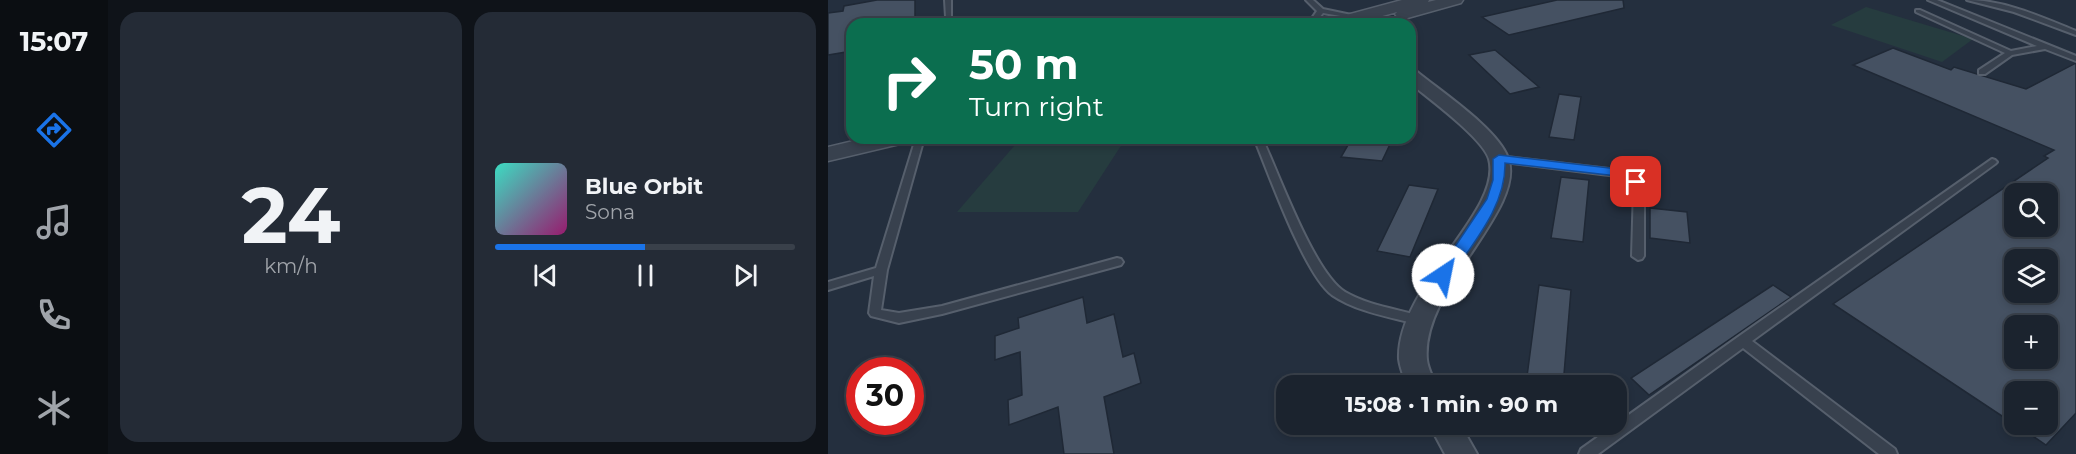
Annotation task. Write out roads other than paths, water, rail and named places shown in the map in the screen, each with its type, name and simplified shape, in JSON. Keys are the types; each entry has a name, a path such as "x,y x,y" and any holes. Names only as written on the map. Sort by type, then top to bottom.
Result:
{"street":[{"path":"1365,18 1421,0"},
{"path":"1371,18 1455,0"},
{"path":"1416,80 1489,142 1499,159 1499,180 1494,199 1431,294 1420,320 1413,362 1418,375"},
{"path":"828,144 846,140"},
{"path":"828,154 870,144"},
{"path":"1450,435 1461,454"}],"lane":[{"path":"948,0 949,17"},
{"path":"1310,0 1321,11 1341,18"},
{"path":"1930,0 2076,59"},
{"path":"1970,0 2016,9 2076,33"},
{"path":"1316,18 1321,11"},
{"path":"1918,11 2010,53"},
{"path":"1982,72 2010,53 2043,47"},
{"path":"2063,54 2076,51"},
{"path":"918,144 881,270 874,313 899,318 942,310 1117,262"},
{"path":"1261,144 1318,271 1334,290 1368,306 1420,320"},
{"path":"1499,159 1630,176 1639,187 1638,256"},
{"path":"1586,454 1992,162"},
{"path":"828,286 881,270"},
{"path":"1742,340 1890,454"}]}
